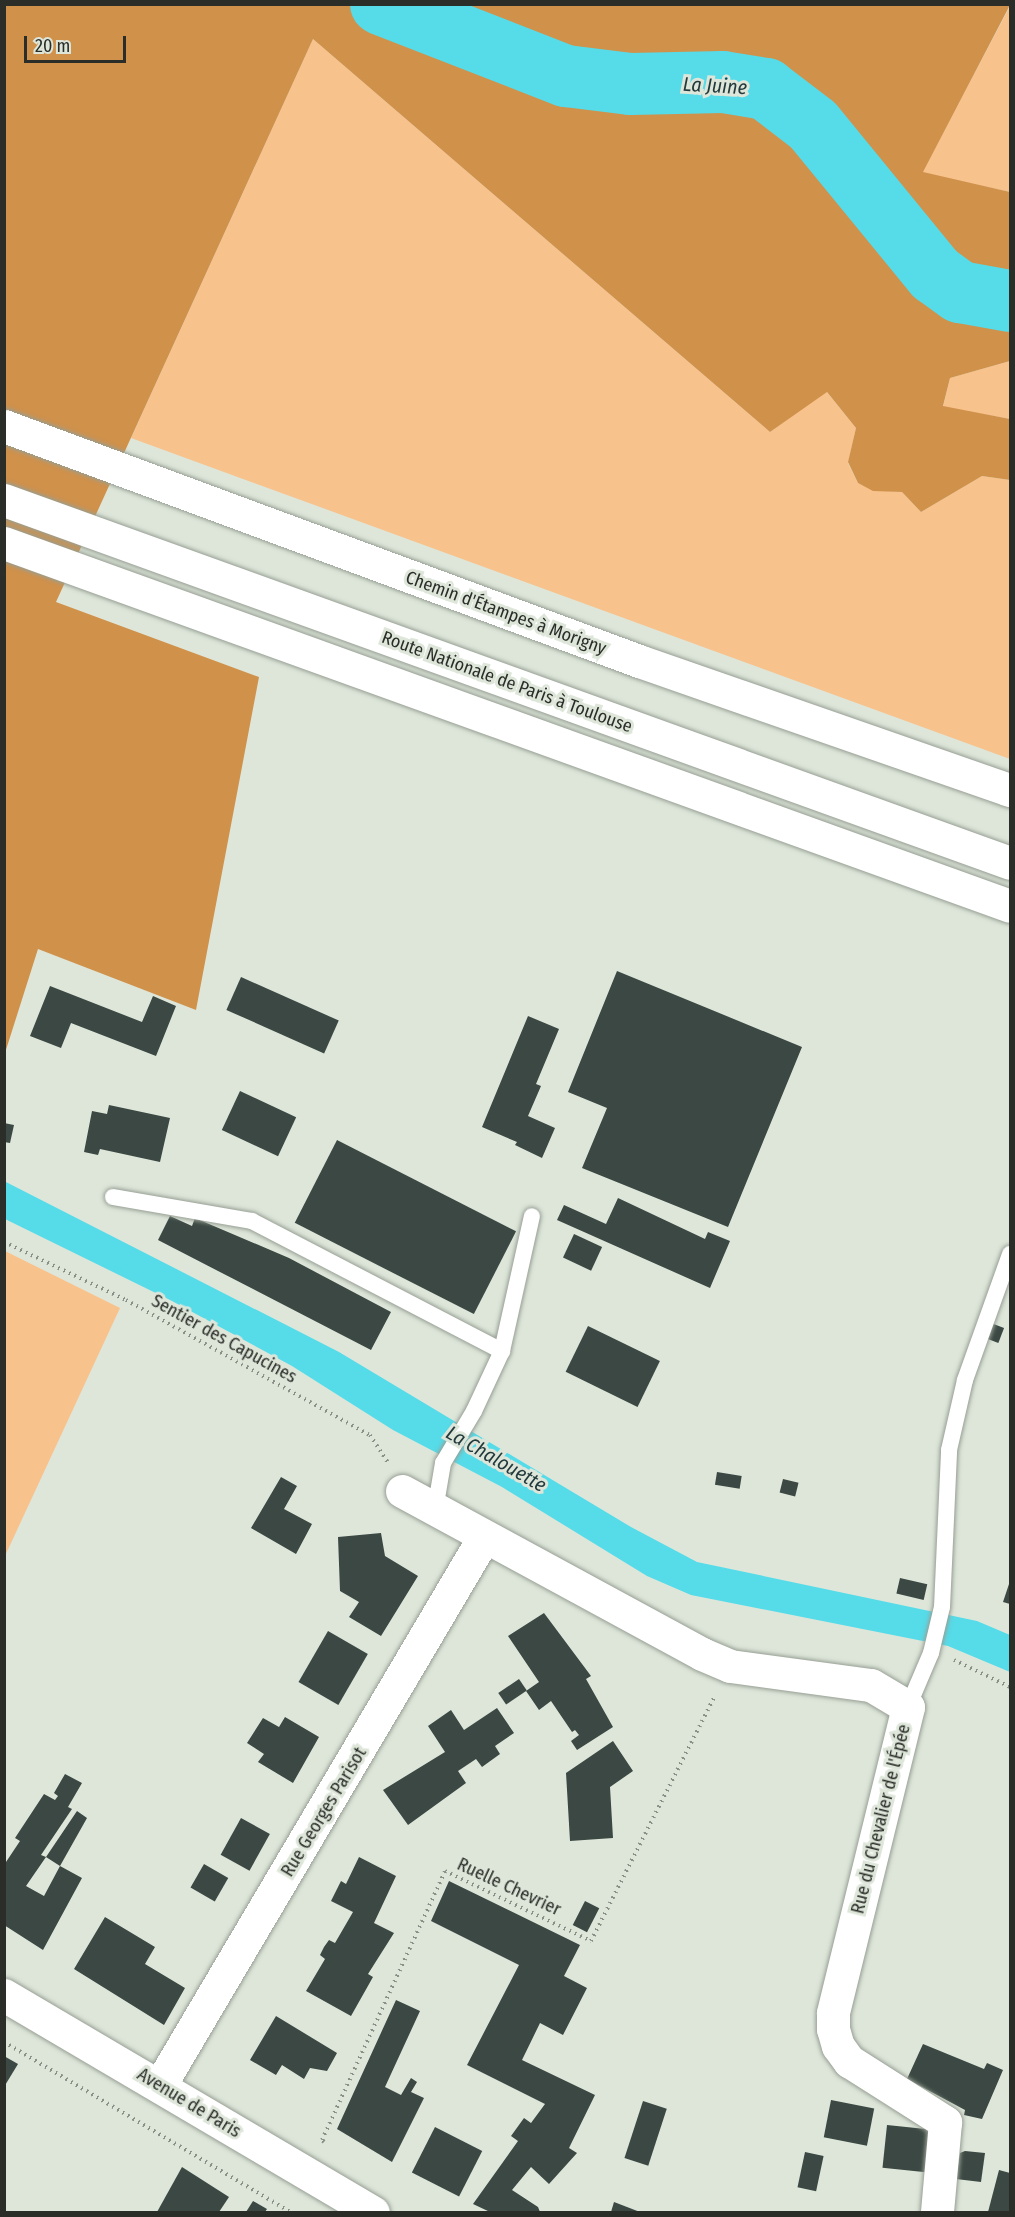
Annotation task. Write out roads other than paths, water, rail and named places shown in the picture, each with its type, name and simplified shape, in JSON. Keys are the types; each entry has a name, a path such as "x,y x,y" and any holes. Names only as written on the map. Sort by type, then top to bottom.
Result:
{"street":[{"name":"Chemin d'Étampes à Morigny","path":"4,426 639,661 1011,790"},
{"name":"Route Nationale de Paris à Toulouse","path":"4,500 1011,863"},
{"path":"4,543 1011,906"},
{"name":"Rue du Chevalier de l'Épée","path":"402,1491 702,1654 730,1666 872,1685 908,1707 833,2013 833,2029 838,2046 849,2061 945,2122 937,2212"},
{"name":"Rue Georges Parisot","path":"160,2085 484,1537"},
{"name":"Avenue de Paris","path":"4,1995 160,2085 311,2178 373,2212"}],"lane":[{"path":"112,1197 252,1221 502,1352"},
{"path":"435,1510 442,1463 474,1411 502,1352 532,1216"},
{"path":"908,1707 931,1653 942,1607 950,1450 965,1380 1011,1254"}],"water":[{"name":"La Chalouette","path":"4,1181 339,1352 631,1527 697,1562 977,1621 1010,1635 1010,1672 948,1646 691,1595 647,1576 502,1487 393,1430 292,1366 172,1301 5,1219"}],"waterway":[{"name":"La Juine","path":"381,4 566,76 631,84 723,82 766,89 813,125 935,274 960,292 1010,301"}]}
